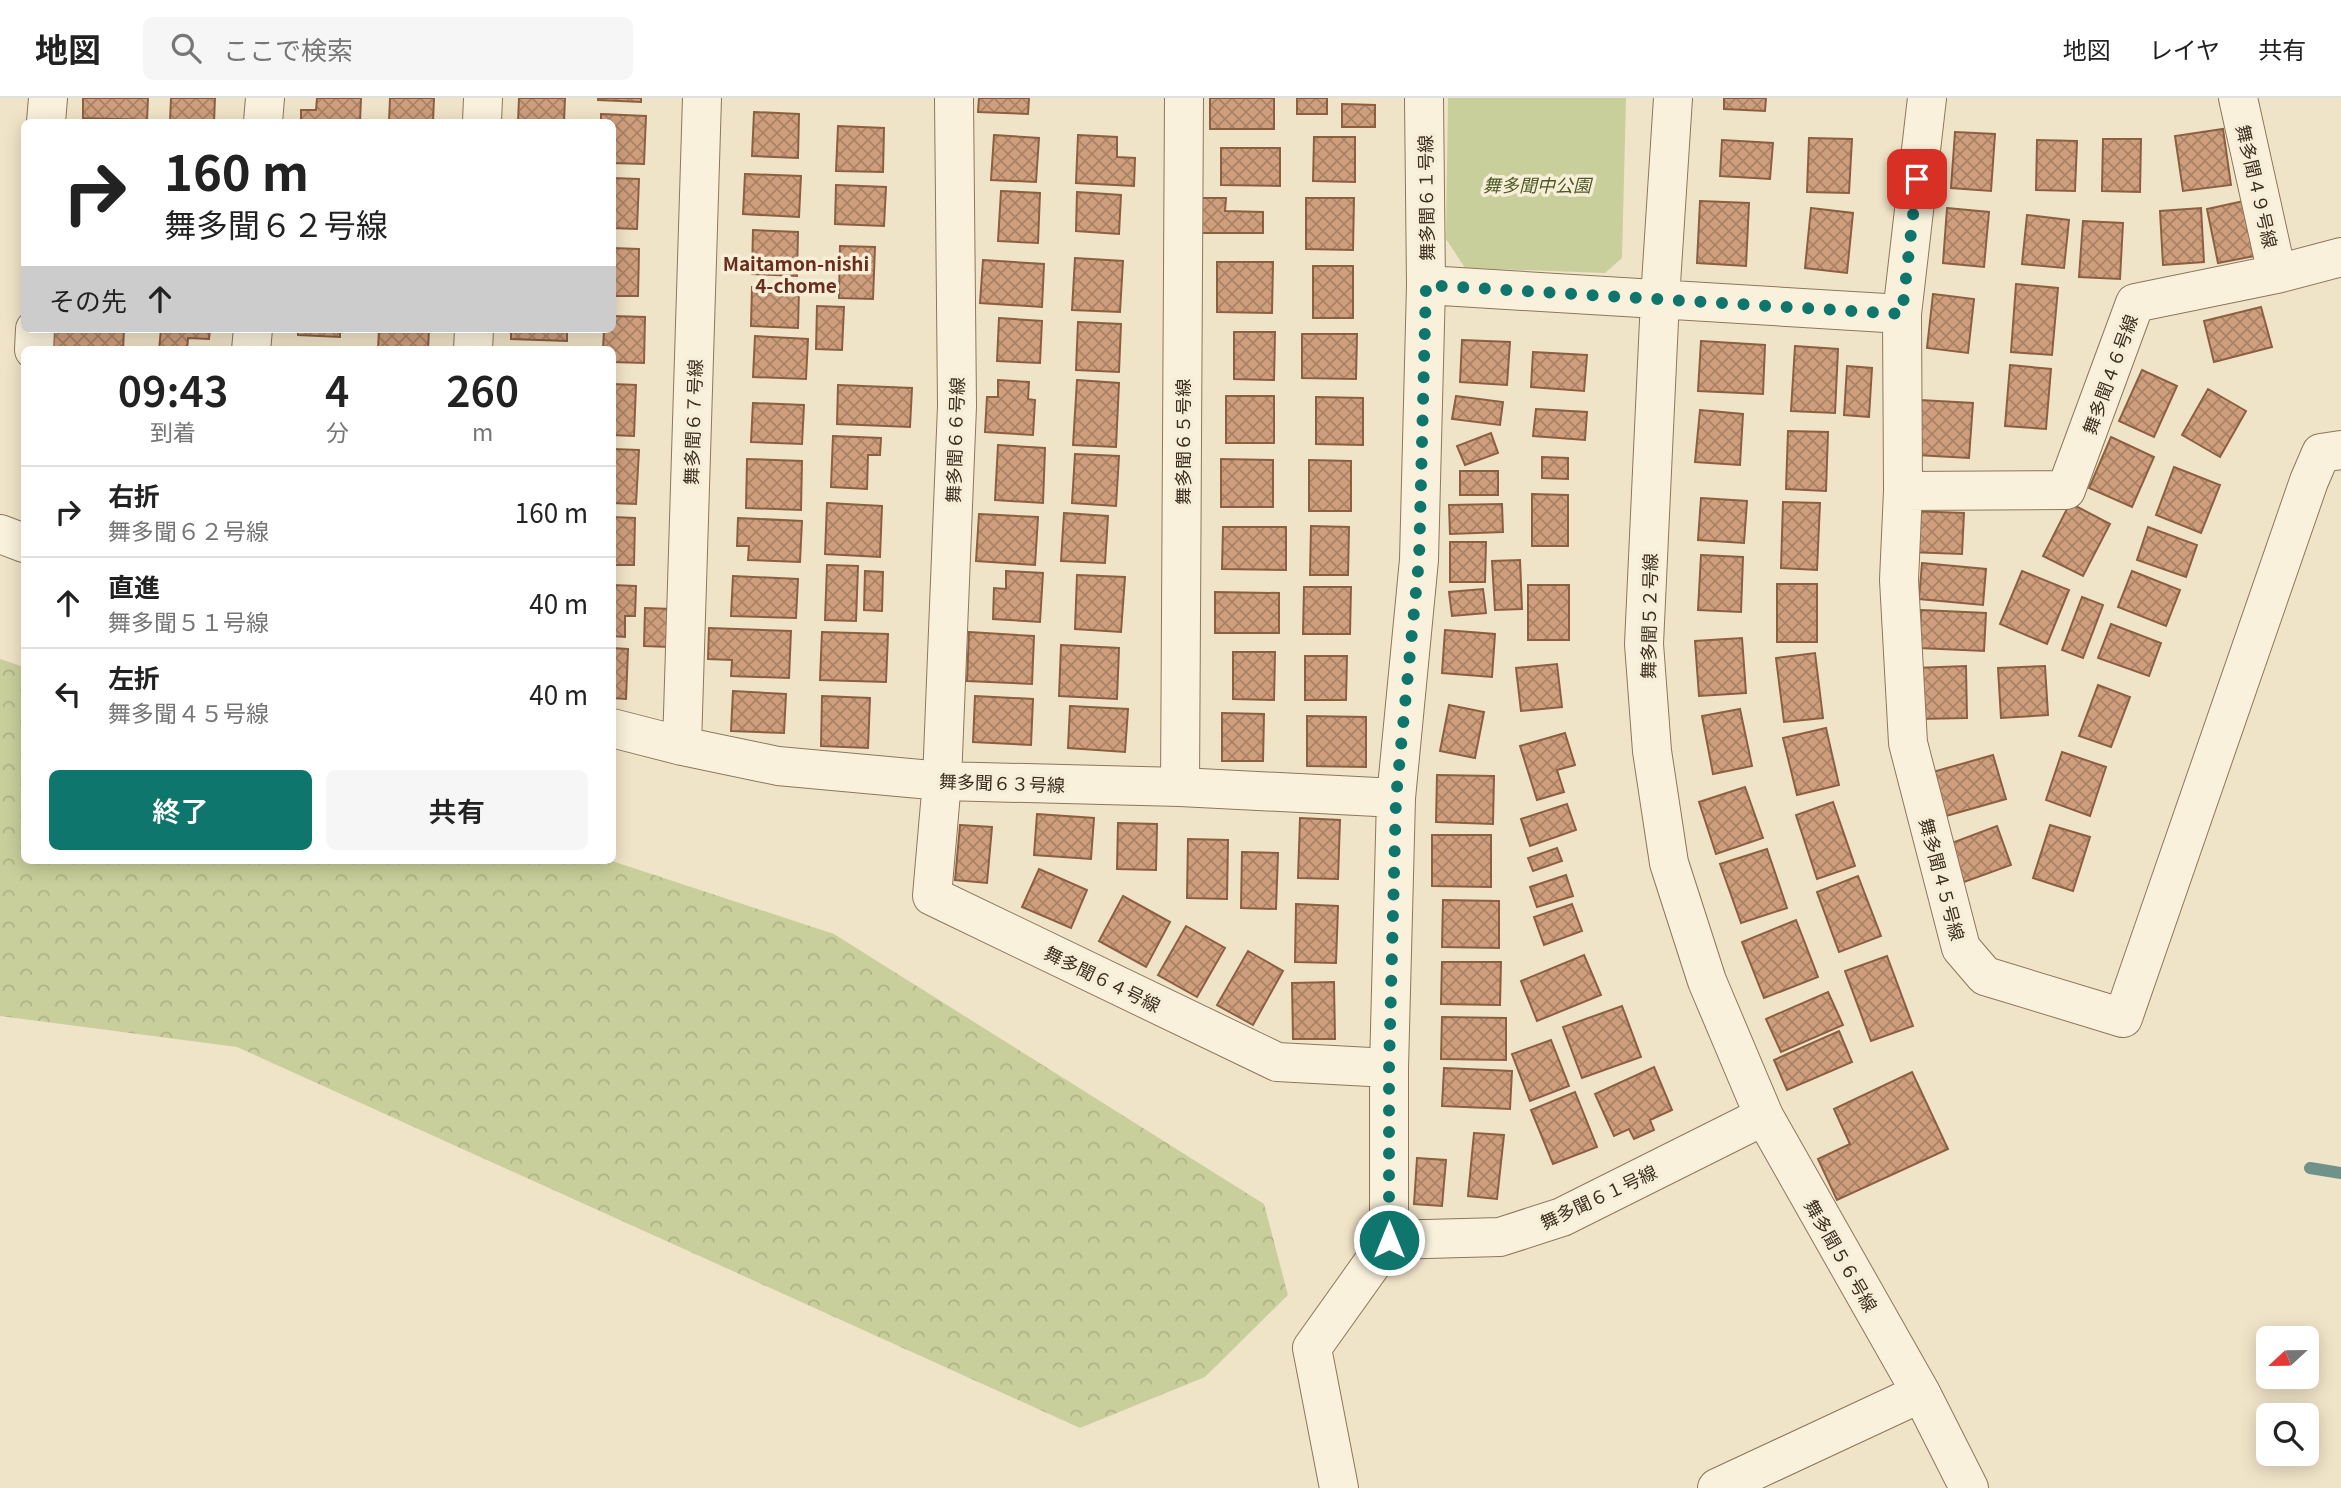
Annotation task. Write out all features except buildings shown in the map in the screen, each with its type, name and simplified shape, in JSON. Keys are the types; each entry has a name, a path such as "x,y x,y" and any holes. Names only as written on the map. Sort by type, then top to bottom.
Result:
{"street":[{"path":"46,119 47,98"},
{"path":"263,119 265,98"},
{"path":"482,119 483,98"},
{"name":"舞多聞６７号線","path":"682,746 702,98"},
{"name":"舞多聞６６号線","path":"942,781 957,407 954,98"},
{"name":"舞多聞６５号線","path":"1180,787 1184,98"},
{"name":"舞多聞６１号線","path":"1424,98 1426,285 1419,560 1396,798 1389,1068 1389,1240 1500,1237 1562,1217 1763,1116"},
{"name":"舞多聞５２号線","path":"1673,98 1660,299 1644,644 1652,751 1669,863 1707,981 1763,1116"},
{"name":"舞多聞４５号線","path":"1927,98 1902,314 1903,491 1899,580 1908,743 1961,948 1985,976 2123,1018 2309,481 2321,453 2341,450"},
{"name":"舞多聞４９号線","path":"2238,98 2277,274"},
{"name":"舞多聞４６号線","path":"1903,491 2066,490 2135,303 2277,274 2341,257"},
{"path":"1426,285 1902,314"},
{"path":"0,534 21,541"},
{"name":"舞多聞６３号線","path":"616,728 682,746 778,766 942,781 1180,787 1396,798"},
{"name":"舞多聞６４号線","path":"942,781 932,896 1277,1062 1389,1068"},
{"name":"舞多聞５６号線","path":"1763,1116 1921,1393 1969,1488"},
{"path":"1339,1488 1312,1348 1389,1240"},
{"path":"1717,1488 1921,1393"}],"green space":[{"name":"舞多聞中公園","path":"1448,98 1626,98 1622,258 1605,273 1465,268 1446,239"},
{"path":"0,659 21,666 21,864 616,862 834,934 1264,1204 1288,1295 1205,1377 1080,1428 237,1047 0,1016"}],"waterway":[{"path":"2310,1168 2341,1173"}],"district":[{"name":"Maitamon-nishi 4-chome","path":"796,273"}],"route":[{"path":"1389,1240 1389,1068 1396,798 1419,560 1426,285 1902,314 1917,179"}]}
